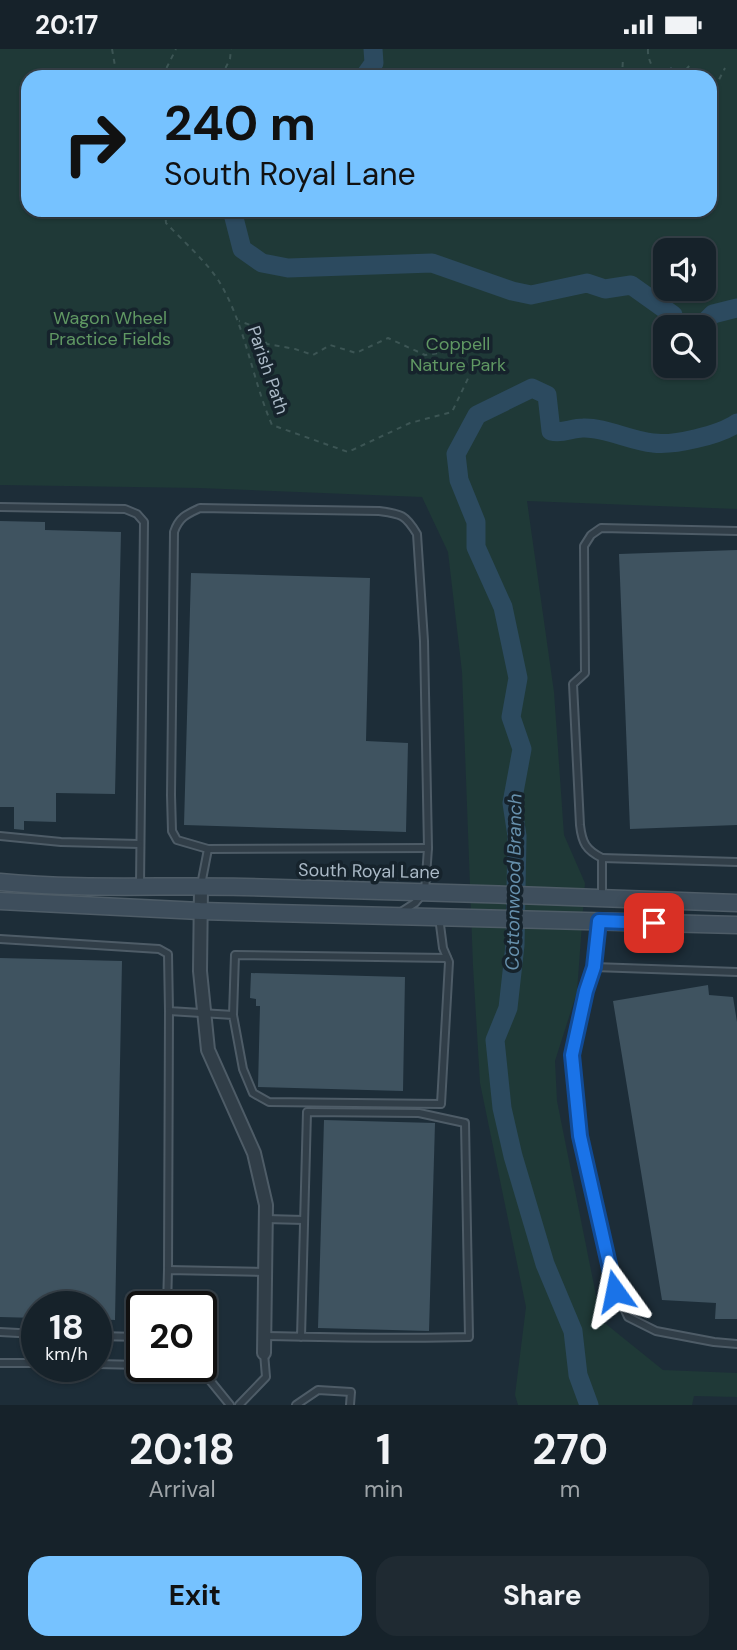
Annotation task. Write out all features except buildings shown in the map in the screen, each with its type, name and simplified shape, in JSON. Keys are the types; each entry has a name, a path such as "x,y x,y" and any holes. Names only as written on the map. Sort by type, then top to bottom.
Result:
{"main road":[{"name":"South Royal Lane","path":"0,882 76,887 470,892 737,903"},
{"path":"599,921 607,911 619,904 645,900"},
{"path":"0,901 201,911 737,925"}],"street":[{"path":"201,887 203,1012 208,1050 254,1153 266,1205 264,1353"}],"lane":[{"path":"0,507 125,509 137,514 144,522 140,887"},
{"path":"395,916 415,903 425,891 429,848 424,641 417,534 408,519 400,514 379,511 200,508 186,514 178,522 174,532 170,795 172,831 177,840 208,849 429,848"},
{"path":"737,531 601,528 591,535 584,546 584,673 573,684 580,825 582,841 590,852 603,858 737,862"},
{"path":"0,835 61,842 139,844"},
{"path":"201,887 208,849"},
{"path":"602,898 603,858"},
{"path":"439,917 443,948 449,962 441,1104 269,1102 253,1093 243,1069 233,1015 235,955 447,958"},
{"path":"599,921 594,967 572,1055 580,1136 615,1291 628,1317 656,1331 713,1342 737,1343"},
{"path":"0,939 159,949 168,954 167,1291"},
{"path":"594,967 737,972"},
{"path":"169,1011 233,1015"},
{"path":"264,1336 301,1337 469,1337 465,1123 419,1113 307,1112 301,1337"},
{"path":"266,1219 304,1220"},
{"path":"168,1270 266,1272"},
{"path":"0,1332 21,1333"},
{"path":"239,1405 266,1377 264,1353"},
{"path":"0,1363 21,1363"},
{"path":"212,1382 230,1405"},
{"path":"296,1405 318,1390 351,1392 350,1405"},
{"path":"219,1405 224,1396"}],"path":[{"path":"112,49 116,70"},
{"path":"166,70 176,49"},
{"path":"224,70 230,49"},
{"path":"648,49 648,59 654,70"},
{"path":"622,58 622,70"},
{"path":"685,70 691,64"},
{"path":"717,83 725,68"},
{"name":"Parish Path","path":"166,217 166,223 219,281 239,321 272,425 348,452 410,423 452,412 472,370 458,350 425,355 388,338 356,353 330,345 313,355 267,344 256,327 239,321"}],"green space":[{"path":"0,49 737,49 737,509 527,501 554,692 564,835 585,883 577,992 555,1061 557,1101 601,1320 663,1370 737,1373 737,1397 694,1396 692,1405 518,1405 515,1395 526,1307 480,1083 462,672 448,552 422,497 199,488 0,485"}],"waterway":[{"name":"Cottonwood Branch","path":"369,70 374,63 373,49"},
{"name":"Cottonwood Branch","path":"234,217 242,249 262,263 288,268 432,263 531,295 587,283 605,289 631,285 673,315"},
{"name":"Cottonwood Branch","path":"712,315 737,308"},
{"name":"Cottonwood Branch","path":"589,1405 578,1375 573,1331 545,1264 513,1156 502,1108 495,1040 508,1008 515,945 517,836 512,803 522,749 511,717 518,678 503,607 476,547 476,522 459,480 456,454 477,415 532,388 547,395 551,431 591,428 645,442 662,443 708,435 737,423"}],"route":[{"path":"615,1291 580,1136 572,1055 594,967 599,921 654,923"}],"park label":[{"name":"Wagon Wheel Practice Fields","path":"110,328"},
{"name":"Coppell Nature Park","path":"458,354"}]}
